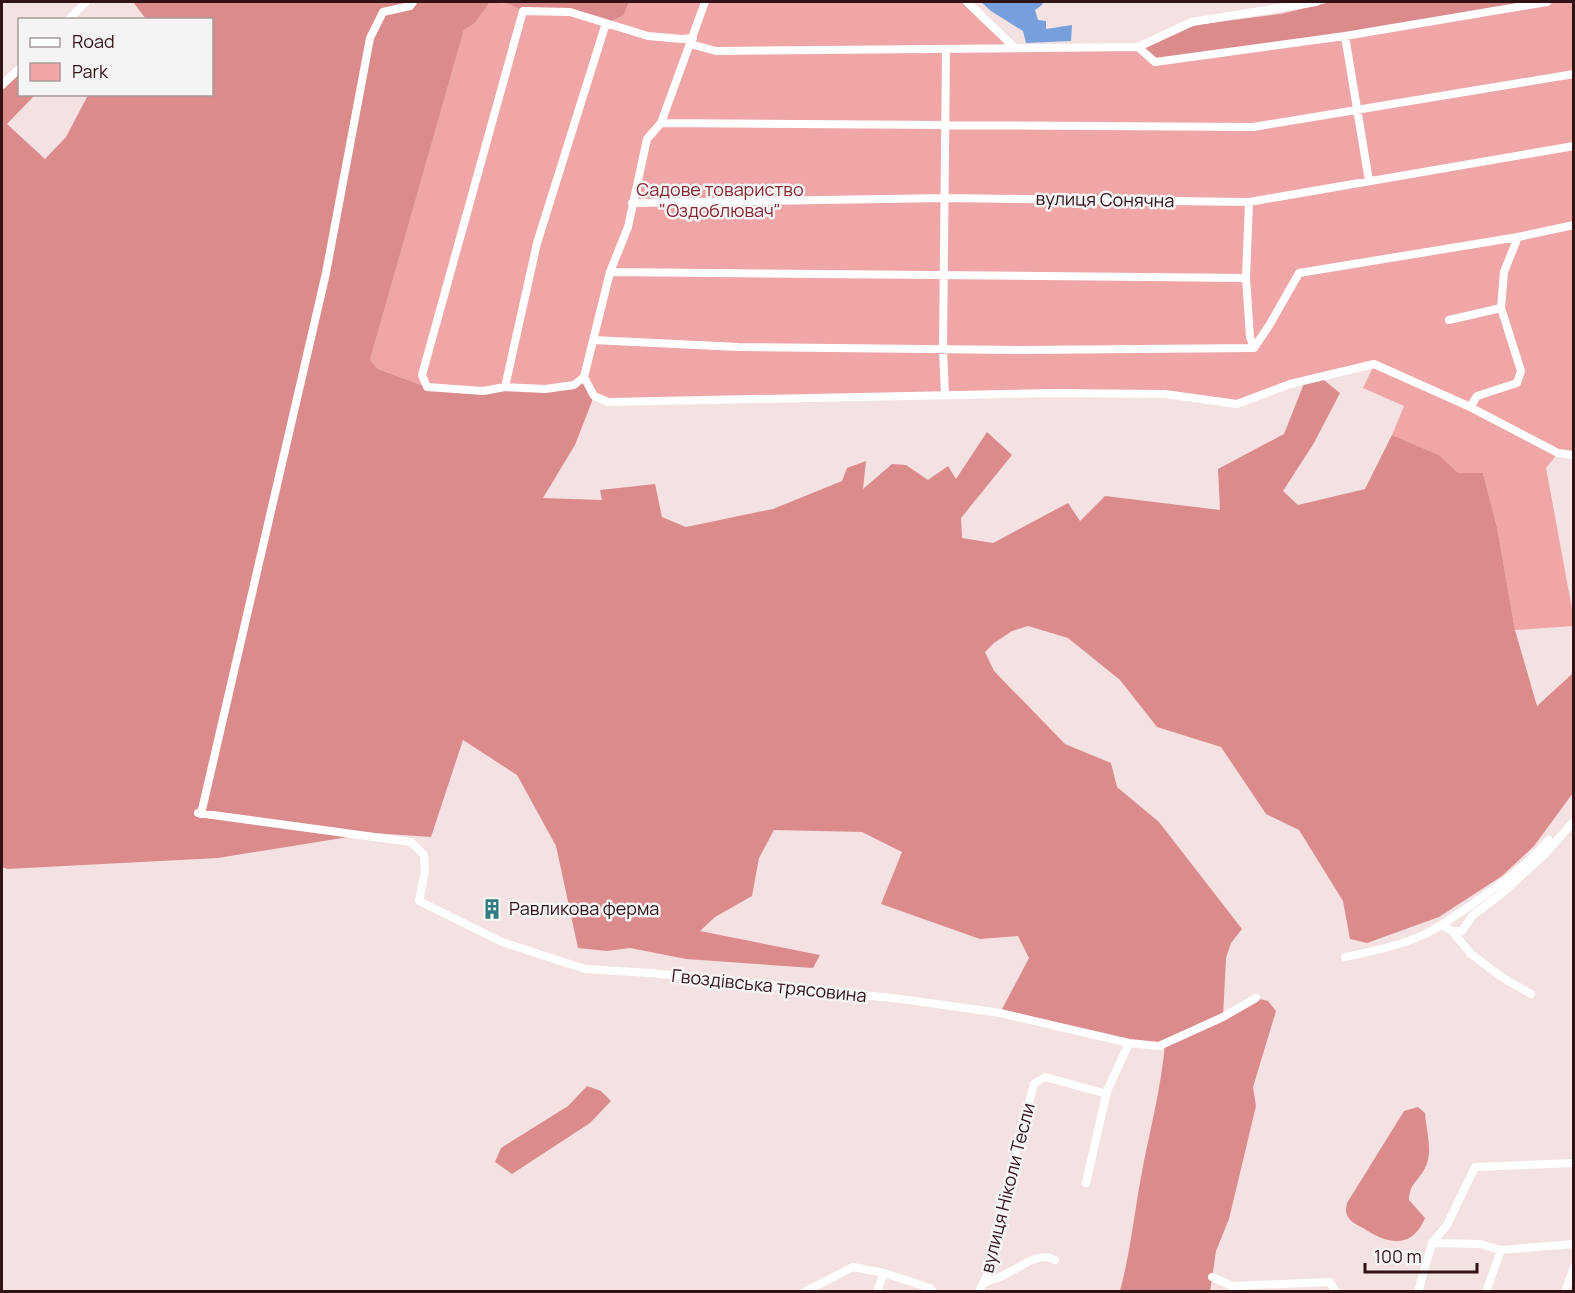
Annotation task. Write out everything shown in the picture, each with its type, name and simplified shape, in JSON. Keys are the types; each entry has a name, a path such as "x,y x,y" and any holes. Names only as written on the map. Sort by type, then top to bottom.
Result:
{"street":[{"path":"70,18 86,2"},
{"name":"Гвоздівська трясовина","path":"413,2 410,6 383,12 370,38 326,273 200,813 411,842 424,855 425,871 419,901 502,942 585,969 650,973 912,1001 1000,1013 1129,1043 1159,1046 1223,1017 1256,998"},
{"path":"705,2 692,41 661,123 647,140 628,227 610,272 584,377 574,385 554,387 505,387 483,391 427,387 422,375 523,11 570,12 648,36 692,41 716,51 946,49 1138,46 1192,22 1316,2"},
{"path":"967,2 1015,48"},
{"path":"1138,46 1155,62 1345,36 1547,2"},
{"path":"505,387 537,243 606,23"},
{"path":"1345,36 1369,181"},
{"path":"945,395 943,349 946,49"},
{"path":"2,85 18,70"},
{"path":"661,123 1253,127 1574,75"},
{"name":"вулиця Сонячна","path":"632,203 945,198 1249,202 1574,146"},
{"path":"1249,202 1246,278 1250,337 1254,348"},
{"path":"1254,348 1299,273 1518,237 1574,225"},
{"path":"1470,407 1478,396 1516,383 1521,371 1501,308 1504,272 1518,237"},
{"path":"610,272 1246,278"},
{"path":"1449,320 1501,308"},
{"path":"593,340 738,347 1254,348"},
{"path":"584,377 594,396 608,402 1165,393 1237,404 1290,384 1374,364 1470,407 1558,453 1574,455"},
{"path":"1452,931 1462,931 1473,915 1500,895 1544,855 1574,821"},
{"path":"1345,957 1415,938 1442,925 1508,880 1549,840"},
{"path":"1442,925 1452,931 1471,954 1503,978 1531,994"},
{"path":"1086,1183 1107,1094 1129,1043"},
{"name":"вулиця Ніколи Тесли","path":"979,1292 987,1275 1034,1084 1044,1077 1050,1077 1107,1094"},
{"path":"1418,1292 1432,1243 1447,1225 1475,1167 1574,1163"},
{"path":"1432,1243 1480,1245 1501,1250 1574,1244"},
{"path":"1486,1292 1501,1250"},
{"path":"983,1283 999,1278 1040,1257 1049,1256 1056,1260"},
{"path":"804,1292 853,1267 884,1273 930,1288 933,1292"},
{"path":"1565,1292 1574,1267"},
{"path":"877,1292 884,1273"},
{"path":"1212,1277 1232,1286 1330,1282 1336,1292"}],"green space":[{"name":"Садове товариство \"Оздоблювач\"","path":"490,2 509,4 523,11 624,15 629,2 967,2 1015,48 1138,47 1547,2 1573,2 1573,455 1558,453 1546,468 1573,614 1573,626 1515,630 1497,527 1483,473 1458,473 1439,455 1392,435 1404,406 1363,388 1374,365 1305,381 1237,404 1165,394 608,402 574,385 545,389 427,387 378,369 370,360 464,30 475,23"}],"shaded area":[{"path":"133,2 490,2 475,23 464,30 370,360 378,369 427,387 483,391 574,385 584,377 594,396 575,445 543,498 602,500 600,490 655,484 662,517 686,527 773,509 842,481 847,468 866,461 863,489 892,464 906,465 928,480 948,466 956,479 987,432 1012,455 961,518 962,538 993,543 1068,503 1080,521 1105,496 1220,510 1218,469 1284,434 1305,381 1320,377 1340,393 1314,443 1283,491 1298,505 1365,489 1392,435 1439,455 1458,473 1483,473 1497,527 1515,630 1537,706 1573,673 1573,793 1534,846 1502,876 1439,917 1367,943 1350,939 1343,901 1299,830 1266,814 1221,747 1157,727 1120,680 1068,638 1028,626 1012,631 985,652 994,671 1065,744 1111,763 1117,787 1159,822 1242,929 1231,943 1226,958 1223,1017 1256,998 1268,1001 1276,1011 1253,1087 1256,1106 1229,1219 1216,1251 1210,1292 1120,1291 1158,1095 1165,1044 1159,1046 1000,1013 1029,958 1018,936 980,939 881,904 902,852 862,832 774,830 759,858 752,896 715,917 700,931 820,955 813,968 686,959 630,948 607,951 578,948 556,846 517,775 463,740 431,837 373,833 218,858 7,869 2,867 2,85 18,72 18,96 34,96 7,124 45,159 66,137 87,96 213,96 213,18 145,18"},
{"path":"496,2 629,2 624,15 606,23 570,12 523,11 509,4"},
{"path":"1331,2 1547,2 1155,62 1138,47 1195,25 1280,14"},
{"path":"587,1086 601,1091 611,1101 590,1123 512,1174 495,1162 501,1148 568,1106"},
{"path":"1418,1107 1425,1113 1429,1154 1424,1171 1411,1189 1409,1200 1425,1218 1420,1228 1406,1239 1398,1241 1381,1238 1356,1225 1348,1217 1347,1203 1404,1111"}],"water":[{"path":"981,2 1043,2 1035,10 1038,20 1046,21 1046,29 1072,25 1071,41 1026,43 1023,31"}],"place":[{"name":"Равликова ферма","path":"492,909"}]}
